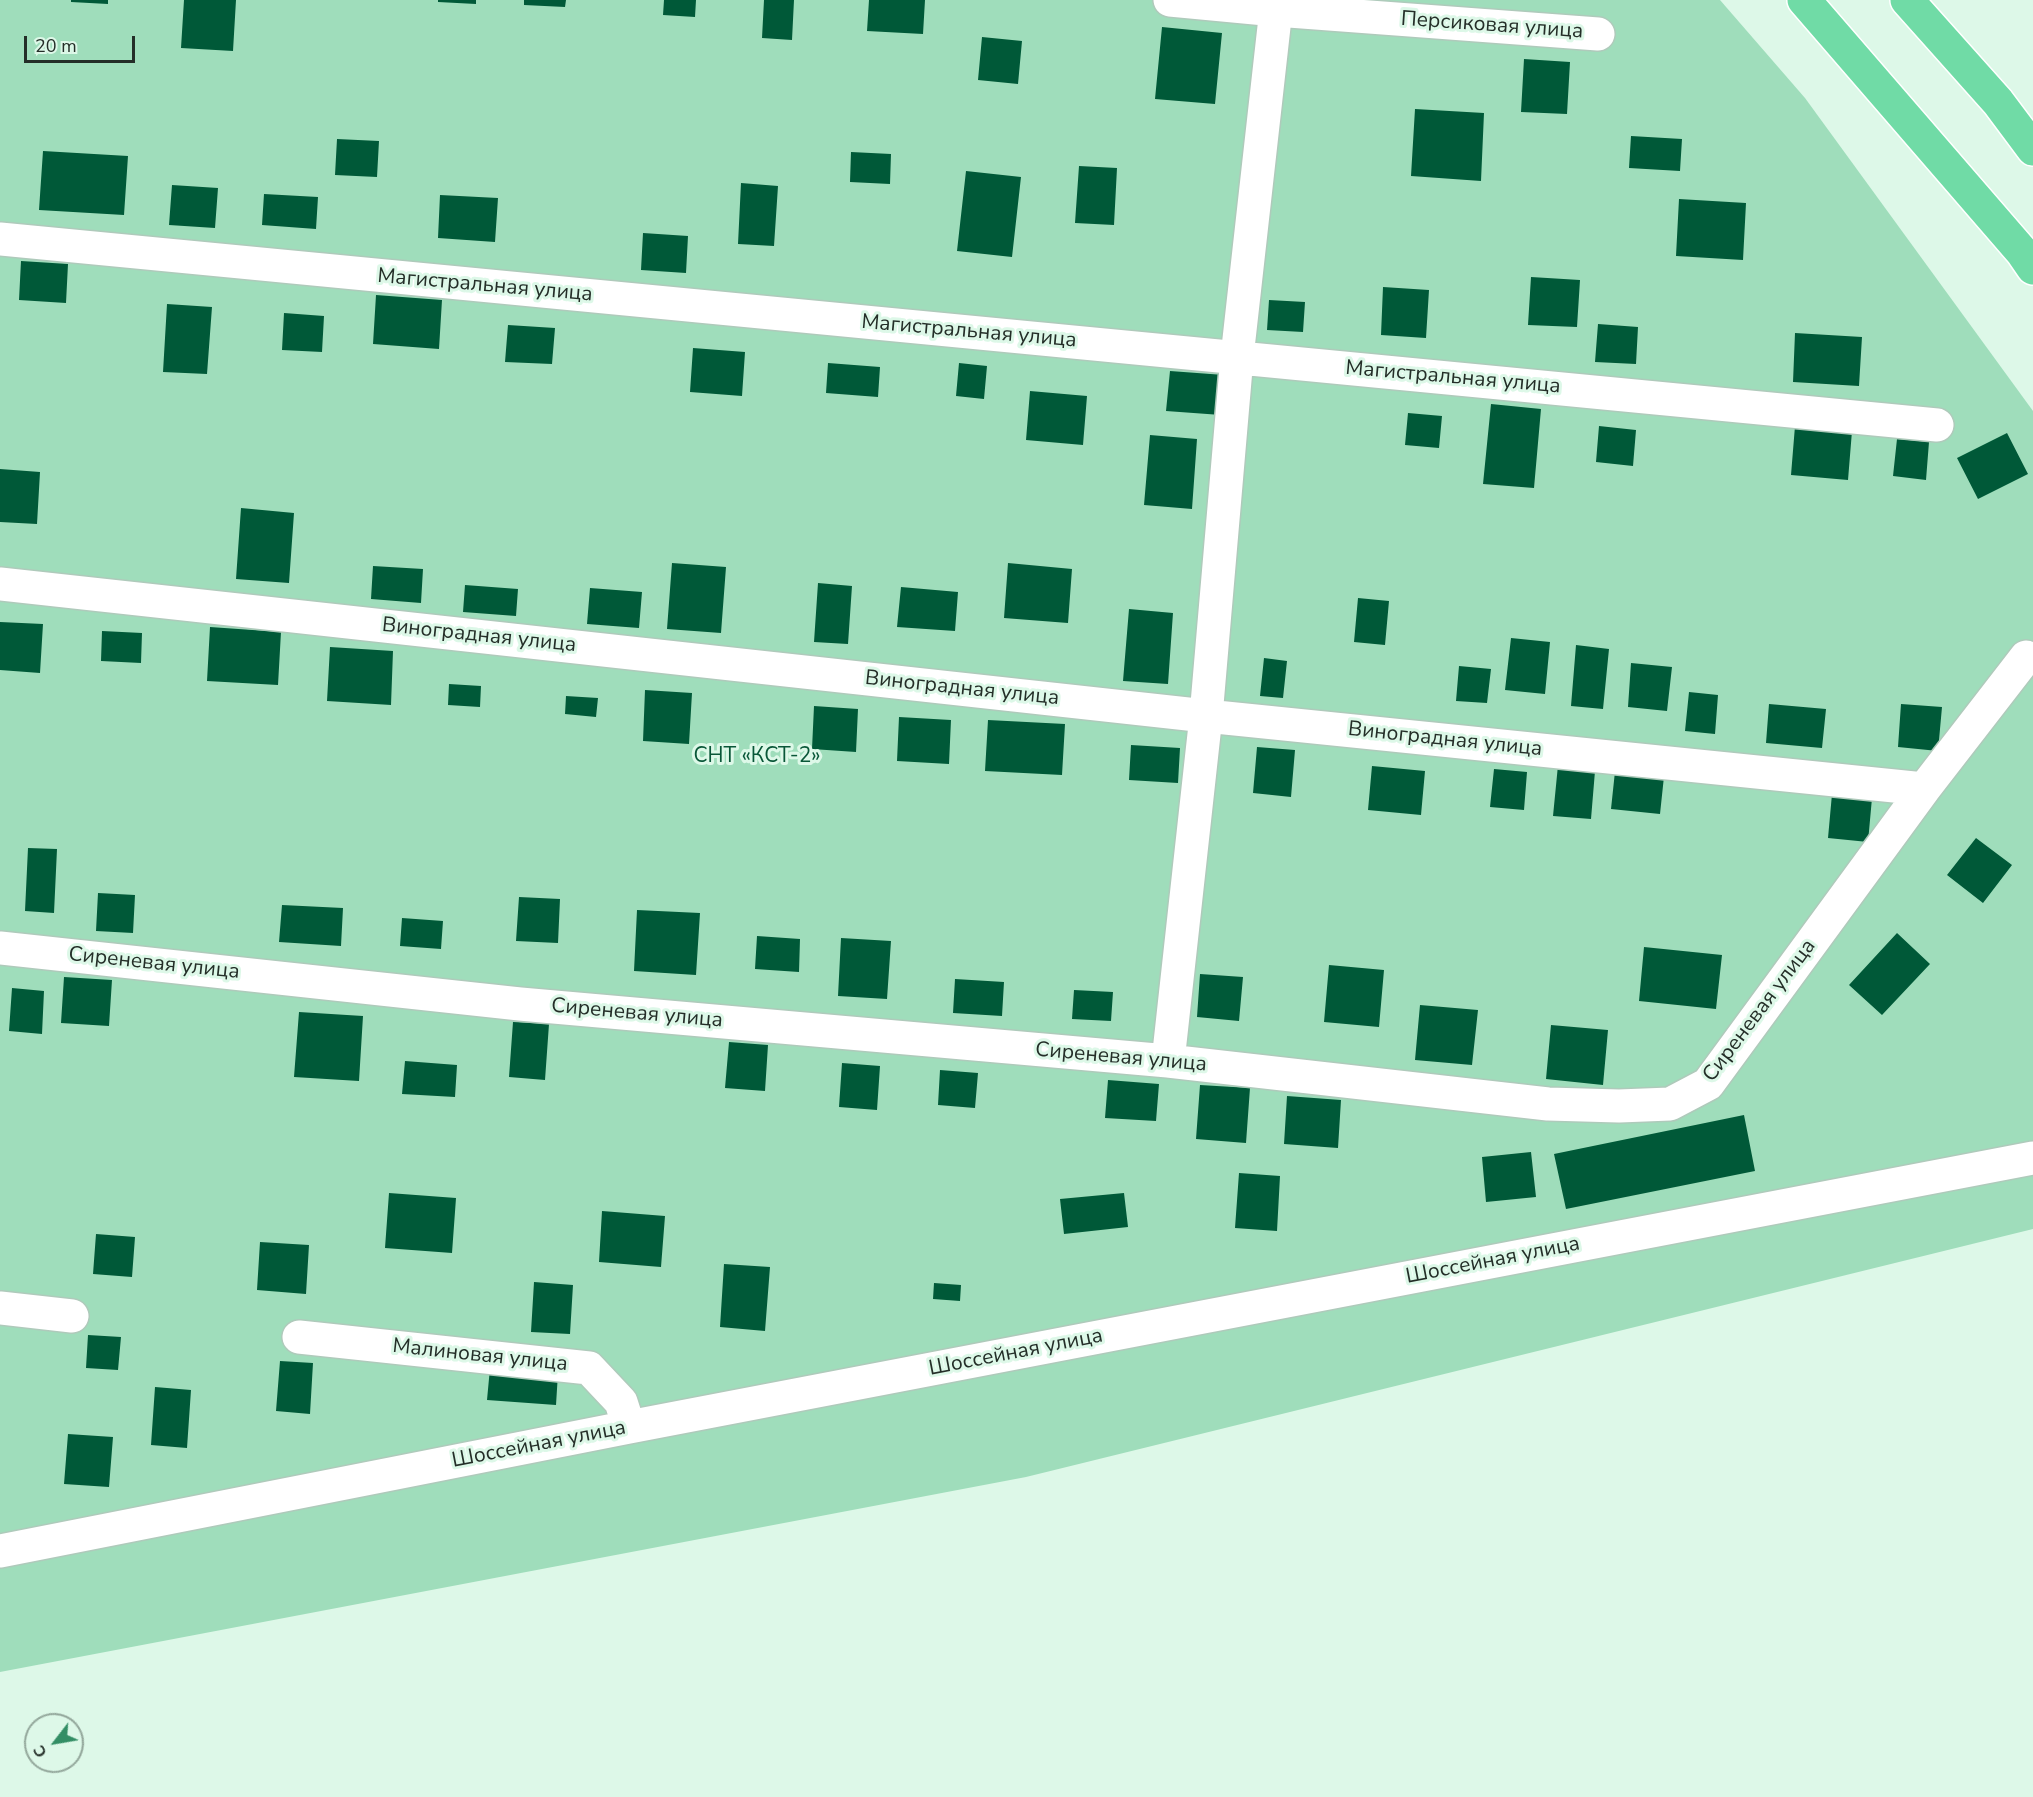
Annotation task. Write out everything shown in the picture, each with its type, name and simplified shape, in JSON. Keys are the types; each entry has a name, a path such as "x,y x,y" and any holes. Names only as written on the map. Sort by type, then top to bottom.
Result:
{"highway":[{"path":"1804,0 2022,252 2033,268"},
{"path":"1907,0 1998,102 2033,150"}],"street":[{"name":"Персиковая улица","path":"1170,0 1277,5 1598,34"},
{"path":"1168,1061 1206,716 1237,357 1277,5"},
{"name":"Магистральная улица","path":"0,239 1937,425"},
{"name":"Виноградная улица","path":"0,584 1206,716 1924,789"},
{"name":"Сиреневая улица","path":"0,948 520,1004 1168,1061 1548,1104 1619,1106 1670,1104 1708,1084 1924,789 2026,657"},
{"name":"Шоссейная улица","path":"0,1551 629,1427 2033,1158"},
{"path":"0,1308 72,1316"},
{"name":"Малиновая улица","path":"299,1337 589,1368 621,1402 629,1427"}],"green space":[{"name":"СНТ «КСТ-2»","path":"0,0 1720,0 1805,98 2033,411 2033,1229 1026,1477 0,1672"}],"building":[{"path":"71,0 108,0 108,4 71,2"},
{"path":"184,0 236,0 233,51 181,48"},
{"path":"438,0 476,0 476,4 438,2"},
{"path":"524,0 566,0 565,7 524,5"},
{"path":"664,0 696,0 695,17 663,15"},
{"path":"764,0 794,0 792,40 762,38"},
{"path":"869,0 925,0 923,34 867,31"},
{"path":"1162,27 1222,33 1215,104 1155,99"},
{"path":"982,37 1022,41 1018,84 978,80"},
{"path":"1524,59 1570,62 1567,114 1521,112"},
{"path":"1415,109 1484,113 1481,181 1411,176"},
{"path":"1631,136 1682,139 1680,171 1629,168"},
{"path":"337,139 379,141 377,177 335,175"},
{"path":"43,151 128,156 124,215 39,210"},
{"path":"851,152 891,154 890,184 850,182"},
{"path":"1079,166 1117,168 1114,225 1075,223"},
{"path":"966,171 1021,177 1012,257 957,251"},
{"path":"741,183 778,186 774,246 738,244"},
{"path":"172,185 218,188 215,228 169,225"},
{"path":"264,194 318,197 316,229 262,225"},
{"path":"440,195 498,198 495,242 438,238"},
{"path":"1679,199 1746,203 1743,260 1676,256"},
{"path":"643,233 688,236 686,273 641,270"},
{"path":"21,261 68,264 66,303 19,300"},
{"path":"1531,277 1580,280 1577,327 1528,325"},
{"path":"1383,287 1429,290 1426,338 1381,335"},
{"path":"376,295 442,300 439,349 373,344"},
{"path":"1269,300 1305,302 1303,332 1267,330"},
{"path":"167,304 212,307 207,374 163,372"},
{"path":"284,313 324,316 322,352 282,350"},
{"path":"1598,324 1638,327 1636,364 1595,362"},
{"path":"508,325 555,328 552,364 505,362"},
{"path":"1795,333 1862,337 1859,386 1793,382"},
{"path":"693,348 745,352 742,396 690,392"},
{"path":"828,363 880,367 878,397 826,393"},
{"path":"959,363 987,366 984,399 956,396"},
{"path":"1170,371 1224,375 1221,415 1166,411"},
{"path":"1030,391 1087,396 1083,445 1026,440"},
{"path":"1491,404 1541,409 1534,488 1483,484"},
{"path":"1408,413 1442,416 1439,448 1405,445"},
{"path":"1599,426 1636,430 1633,466 1596,462"},
{"path":"1795,426 1852,431 1848,480 1791,475"},
{"path":"2007,433 2028,474 1978,499 1957,458"},
{"path":"1150,435 1197,439 1192,509 1144,505"},
{"path":"1897,439 1929,442 1926,480 1893,476"},
{"path":"0,469 40,472 37,524 0,522"},
{"path":"241,508 294,513 289,583 236,579"},
{"path":"672,563 726,567 721,633 667,629"},
{"path":"1008,563 1072,569 1068,623 1004,618"},
{"path":"373,566 423,569 421,603 371,599"},
{"path":"818,583 852,586 848,644 814,642"},
{"path":"465,585 518,589 516,616 463,612"},
{"path":"901,587 958,592 955,631 897,627"},
{"path":"590,588 642,592 639,628 587,624"},
{"path":"1358,598 1389,601 1385,645 1354,642"},
{"path":"1129,609 1173,613 1168,684 1123,681"},
{"path":"0,622 43,624 40,673 0,670"},
{"path":"210,627 281,632 278,685 207,681"},
{"path":"102,631 142,633 141,663 101,661"},
{"path":"1511,638 1550,642 1545,694 1505,690"},
{"path":"1576,645 1609,649 1603,709 1571,706"},
{"path":"330,647 393,651 391,705 327,701"},
{"path":"1264,658 1287,661 1283,698 1260,696"},
{"path":"1631,663 1672,667 1667,711 1628,707"},
{"path":"1459,666 1491,669 1487,703 1456,701"},
{"path":"449,684 481,686 480,707 448,705"},
{"path":"645,690 692,693 689,744 643,741"},
{"path":"1689,692 1718,695 1715,734 1685,731"},
{"path":"566,696 598,698 596,717 565,714"},
{"path":"1769,704 1826,709 1822,748 1766,743"},
{"path":"1901,704 1942,707 1938,751 1898,747"},
{"path":"814,706 858,709 856,752 812,749"},
{"path":"899,717 951,720 949,764 897,761"},
{"path":"988,720 1065,724 1062,775 985,771"},
{"path":"1131,745 1180,748 1178,783 1129,780"},
{"path":"1257,747 1295,750 1291,797 1253,793"},
{"path":"1559,755 1596,759 1591,819 1553,816"},
{"path":"1616,762 1665,767 1660,814 1611,809"},
{"path":"1372,766 1425,771 1421,815 1368,810"},
{"path":"1494,769 1527,772 1524,810 1490,807"},
{"path":"1832,794 1872,798 1868,842 1828,838"},
{"path":"1976,838 2012,865 1983,903 1947,875"},
{"path":"28,848 57,849 54,913 25,911"},
{"path":"98,893 135,895 133,933 96,931"},
{"path":"519,897 560,899 558,943 516,941"},
{"path":"282,905 343,908 341,946 279,942"},
{"path":"637,910 700,913 696,975 634,971"},
{"path":"402,918 443,921 441,949 400,946"},
{"path":"1897,933 1930,964 1882,1015 1849,985"},
{"path":"757,936 800,939 799,972 755,969"},
{"path":"841,938 891,941 887,999 838,996"},
{"path":"1644,947 1722,955 1716,1009 1639,1001"},
{"path":"1329,965 1384,970 1379,1027 1324,1022"},
{"path":"1200,974 1243,977 1239,1021 1197,1017"},
{"path":"64,977 112,980 109,1026 61,1023"},
{"path":"955,979 1004,982 1002,1016 953,1013"},
{"path":"12,988 44,991 42,1034 9,1031"},
{"path":"1074,990 1113,992 1111,1021 1072,1019"},
{"path":"1420,1005 1478,1010 1472,1065 1415,1060"},
{"path":"299,1012 363,1016 359,1081 294,1077"},
{"path":"513,1022 549,1024 545,1080 509,1077"},
{"path":"1551,1025 1608,1030 1603,1085 1546,1079"},
{"path":"729,1042 768,1045 765,1091 725,1088"},
{"path":"405,1061 457,1065 455,1097 402,1094"},
{"path":"842,1063 880,1066 877,1110 839,1107"},
{"path":"940,1070 978,1073 975,1108 938,1105"},
{"path":"1108,1080 1159,1084 1156,1121 1105,1118"},
{"path":"1200,1085 1250,1088 1246,1143 1196,1139"},
{"path":"1287,1096 1341,1100 1338,1148 1284,1144"},
{"path":"1744,1115 1755,1171 1566,1209 1554,1154"},
{"path":"1531,1152 1536,1197 1486,1202 1482,1157"},
{"path":"1239,1173 1280,1176 1277,1231 1235,1228"},
{"path":"389,1193 456,1198 452,1253 385,1248"},
{"path":"1124,1193 1128,1227 1064,1234 1060,1199"},
{"path":"602,1211 665,1216 661,1267 599,1262"},
{"path":"96,1234 135,1237 132,1277 93,1274"},
{"path":"260,1242 309,1245 306,1294 257,1290"},
{"path":"724,1264 770,1267 765,1331 720,1327"},
{"path":"534,1282 573,1285 570,1334 531,1332"},
{"path":"934,1283 961,1285 960,1301 933,1299"},
{"path":"88,1335 121,1337 118,1370 86,1368"},
{"path":"280,1361 313,1363 310,1414 276,1411"},
{"path":"490,1368 558,1373 556,1405 487,1400"},
{"path":"155,1387 191,1390 187,1448 151,1445"},
{"path":"68,1434 113,1437 109,1487 64,1484"}]}
